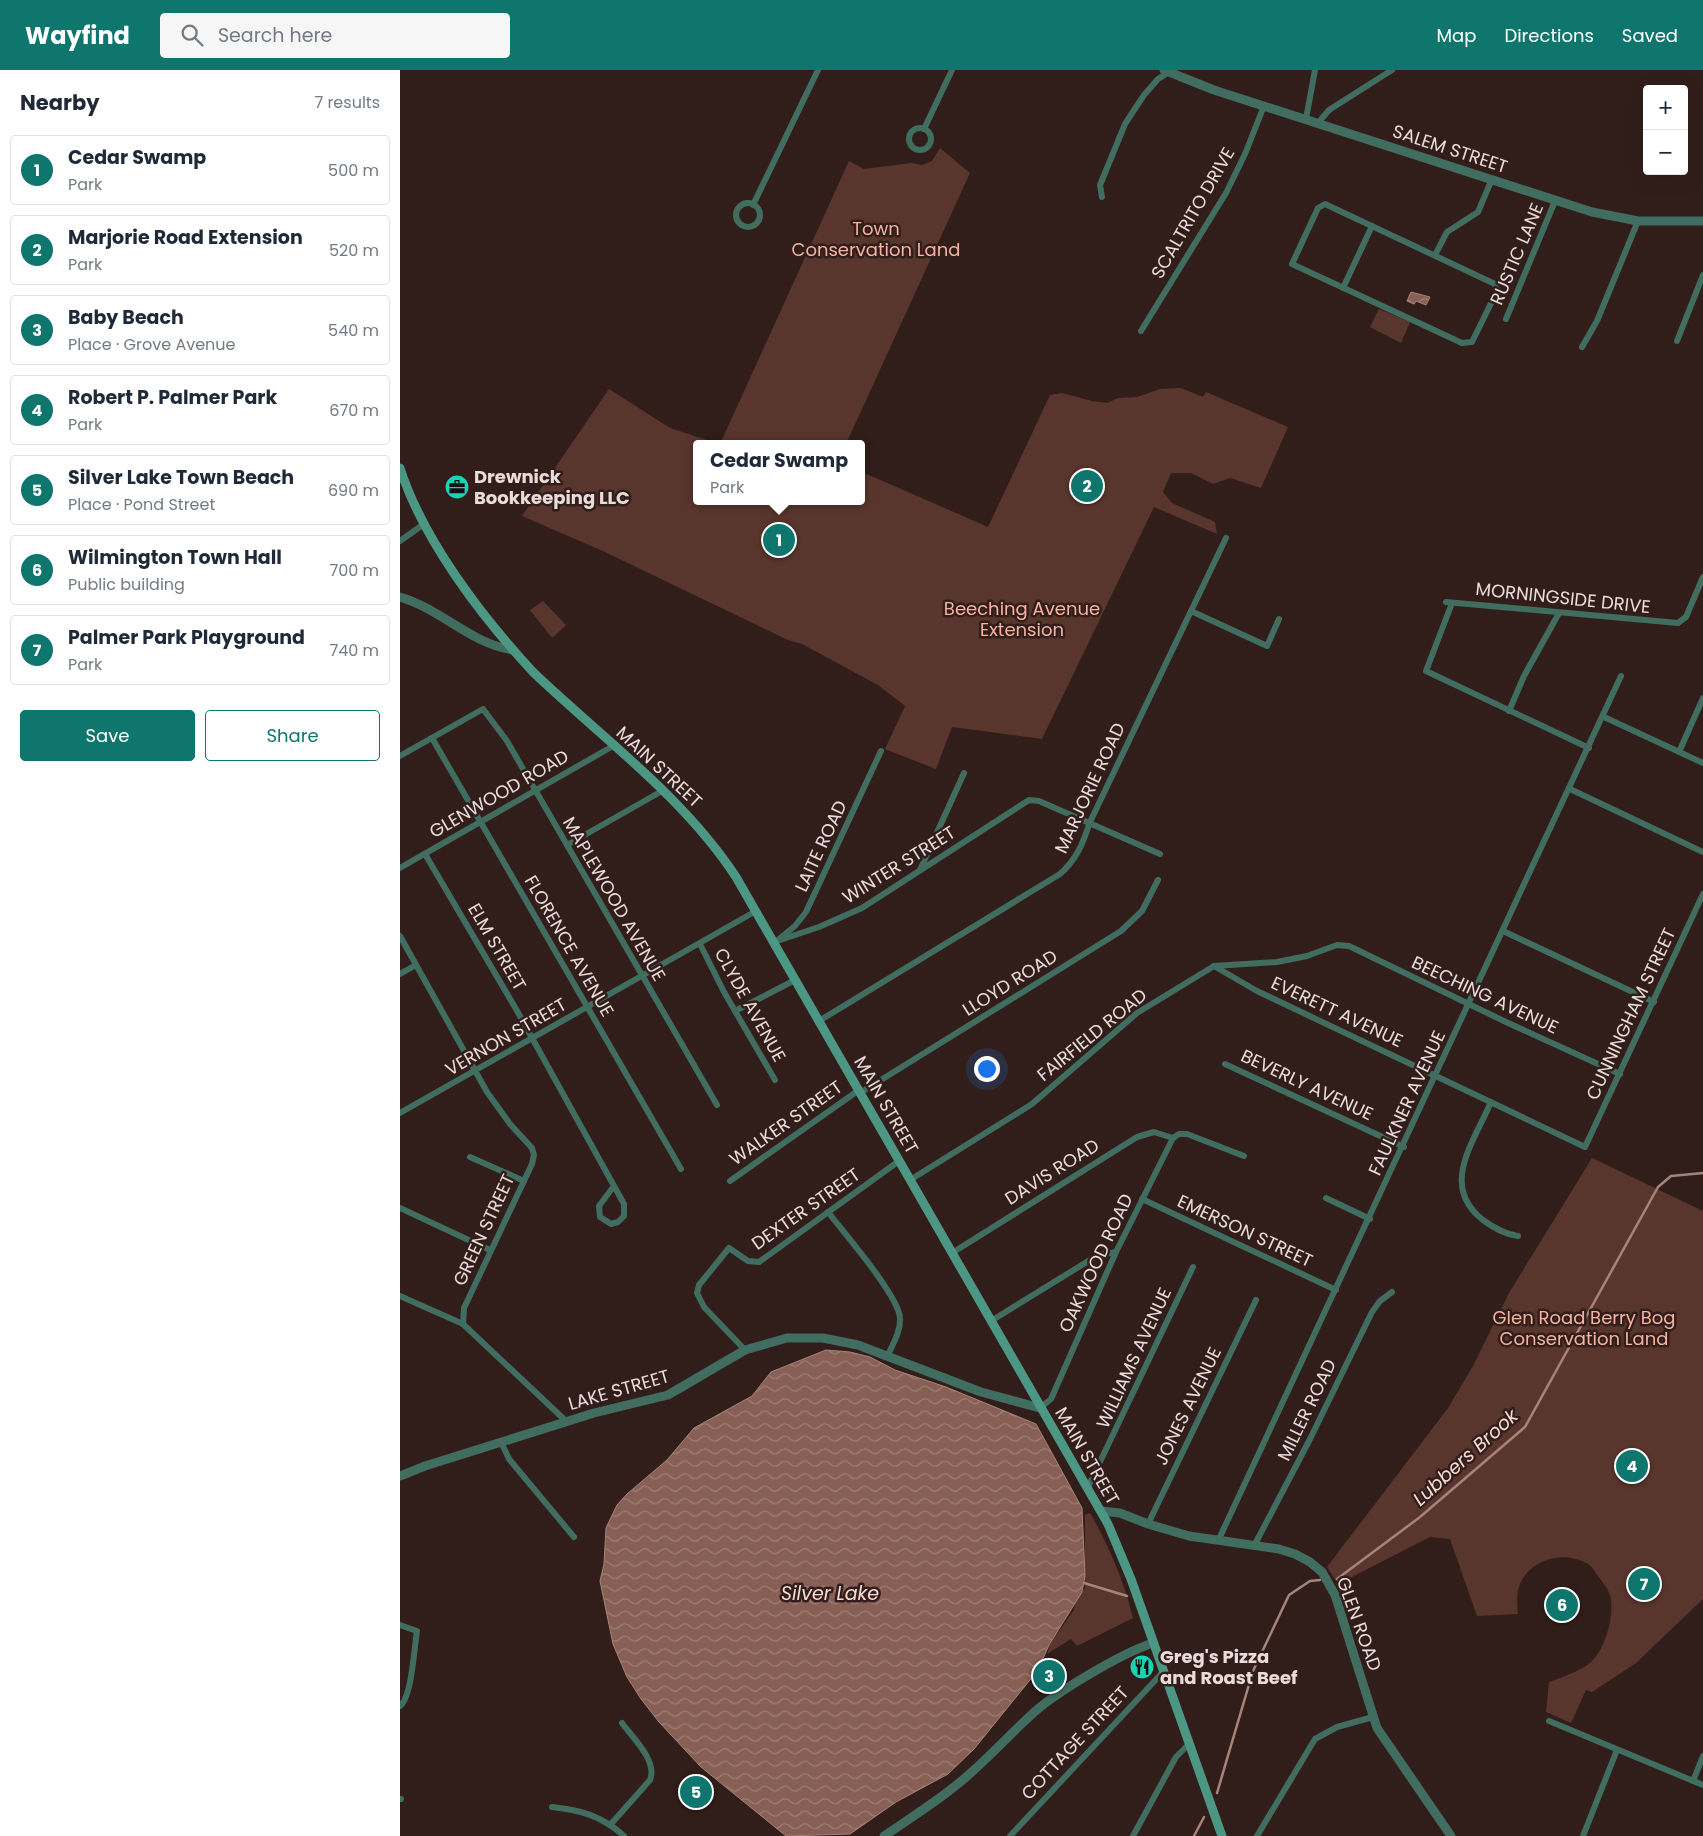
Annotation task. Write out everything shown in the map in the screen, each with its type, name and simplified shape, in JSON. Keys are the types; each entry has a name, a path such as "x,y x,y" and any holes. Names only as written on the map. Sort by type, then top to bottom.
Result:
{"main road":[{"name":"MAIN STREET","path":"400,468 424,524 447,562 513,650 533,672 662,791 717,849 756,911 1040,1408 1101,1511 1124,1558 1222,1836"}],"street":[{"path":"753,205 818,70"},
{"path":"924,129 952,70"},
{"path":"1306,119 1315,70"},
{"path":"1318,123 1329,110 1392,70"},
{"path":"1102,197 1100,185 1125,124 1144,95 1167,71"},
{"name":"SALEM STREET","path":"1167,71 1191,82 1555,201 1609,216 1638,220 1703,221"},
{"name":"SCALTRITO DRIVE","path":"1141,331 1226,193 1245,154 1264,106"},
{"path":"1434,255 1447,232 1478,212 1492,180"},
{"name":"RUSTIC LANE","path":"1506,319 1555,201"},
{"path":"1322,204 1372,226 1497,286 1474,339 1469,344 1462,344 1292,264 1322,204"},
{"path":"1582,347 1597,321 1638,220"},
{"path":"1343,288 1372,226"},
{"path":"1677,341 1703,275"},
{"path":"400,541 424,524"},
{"name":"MARJORIE ROAD","path":"819,1021 1060,874 1076,857 1090,822 1226,538"},
{"name":"MORNINGSIDE DRIVE","path":"1509,711 1472,695 1425,670 1449,602 1678,623 1686,617 1703,577"},
{"path":"400,597 442,615 487,644 513,650"},
{"path":"1191,611 1267,646 1279,620"},
{"path":"1559,613 1524,676 1509,711 1589,748"},
{"name":"FAULKNER AVENUE","path":"1218,1542 1437,1076 1621,676"},
{"path":"1679,752 1703,698"},
{"name":"MAPLEWOOD AVENUE","path":"432,738 483,709 507,741 717,1105"},
{"path":"1604,716 1703,763"},
{"path":"400,756 432,738"},
{"name":"FLORENCE AVENUE","path":"432,738 586,1008 681,1169"},
{"name":"GLENWOOD ROAD","path":"400,868 613,746"},
{"name":"LAITE ROAD","path":"774,942 789,932 806,912 881,751"},
{"path":"920,870 964,773"},
{"path":"1570,789 1703,852"},
{"path":"566,845 662,791"},
{"name":"WINTER STREET","path":"774,942 819,927 849,914 1027,801 1033,799 1090,822"},
{"path":"1090,822 1160,854"},
{"name":"ELM STREET","path":"425,854 532,1039 614,1186 624,1204 625,1212 621,1220 611,1224 600,1217 599,1206 614,1186"},
{"name":"LLOYD ROAD","path":"859,1092 1121,931 1142,910 1158,880"},
{"name":"CUNNINGHAM STREET","path":"1585,1147 1703,894"},
{"name":"VERNON STREET","path":"400,1113 756,911"},
{"path":"1503,931 1654,1002"},
{"path":"400,936 476,1071"},
{"name":"CLYDE AVENUE","path":"700,944 774,1080"},
{"name":"BEECHING AVENUE","path":"1337,945 1349,946 1620,1074"},
{"name":"FAIRFIELD ROAD","path":"910,1180 1032,1104 1137,1013 1214,966 1277,962 1308,956 1337,945"},
{"path":"400,974 416,965"},
{"name":"EVERETT AVENUE","path":"1214,966 1243,985 1585,1147"},
{"path":"735,1011 795,980"},
{"name":"BEVERLY AVENUE","path":"1225,1064 1404,1146"},
{"name":"GREEN STREET","path":"463,1324 464,1308 533,1160 532,1148 501,1113 476,1071"},
{"name":"WALKER STREET","path":"730,1181 859,1092"},
{"path":"1491,1102 1464,1166 1462,1192 1465,1201 1478,1216 1505,1234 1518,1236"},
{"name":"DAVIS ROAD","path":"952,1252 1137,1137 1154,1132 1173,1138"},
{"path":"1173,1138 1183,1133 1244,1156"},
{"name":"OAKWOOD ROAD","path":"1040,1408 1048,1404 1051,1399 1116,1252 1173,1138"},
{"path":"470,1157 524,1181"},
{"name":"DEXTER STREET","path":"744,1350 704,1307 697,1293 699,1285 729,1248 748,1261 757,1262 899,1161"},
{"path":"1326,1198 1370,1218"},
{"name":"EMERSON STREET","path":"1142,1199 1336,1290"},
{"path":"400,1208 490,1250"},
{"path":"828,1212 886,1289 899,1312 900,1322 888,1355"},
{"path":"991,1321 1098,1255 1116,1252"},
{"name":"WILLIAMS AVENUE","path":"1087,1489 1193,1267"},
{"name":"MILLER ROAD","path":"1254,1546 1310,1441 1372,1312 1380,1301 1392,1292"},
{"path":"400,1296 463,1324 567,1422"},
{"name":"JONES AVENUE","path":"1148,1524 1256,1300"},
{"name":"LAKE STREET","path":"400,1476 425,1466 567,1422 668,1395 744,1350 776,1339 812,1337 834,1339 888,1355 981,1392 1040,1408"},
{"path":"501,1442 509,1459 574,1537"},
{"name":"GLEN ROAD","path":"1101,1511 1116,1512 1148,1524 1218,1542 1254,1546 1295,1554 1316,1566 1335,1595 1348,1630 1373,1717 1386,1742 1451,1836"},
{"path":"400,1625 417,1631 410,1682 401,1706"},
{"path":"884,1836 959,1784 1003,1744 1029,1717 1050,1700 1123,1657 1153,1644"},
{"name":"COTTAGE STREET","path":"1010,1836 1163,1672"},
{"path":"1257,1836 1315,1739 1337,1727 1373,1717"},
{"path":"1548,1721 1703,1785"},
{"path":"611,1824 650,1780 652,1774 647,1757 622,1723"},
{"path":"1133,1836 1176,1757 1189,1744"},
{"path":"1583,1836 1617,1750"},
{"path":"1693,1781 1703,1756"},
{"path":"552,1807 589,1813 611,1824 624,1836"}],"green space":[{"name":"Town Conservation Land","path":"940,148 970,173 848,440 722,440 849,161 864,169 911,163 922,165 932,161"},
{"path":"1379,309 1410,322 1401,343 1370,327"},
{"name":"Beeching Avenue Extension","path":"1181,388 1203,397 1206,392 1288,427 1261,488 1230,478 1213,484 1191,473 1171,473 1163,492 1172,503 1215,522 1217,534 1154,507 1042,739 952,727 936,769 885,749 905,706 878,685 802,644 788,640 605,552 522,516 609,389 670,428 707,440 693,440 693,505 865,505 865,473 988,527 1050,395 1062,393 1107,403 1118,398 1137,397 1160,389"},
{"path":"543,601 566,625 552,638 530,610"},
{"name":"Glen Road Berry Bog Conservation Land","path":"1592,1158 1703,1211 1703,1599 1636,1663 1592,1692 1586,1690 1571,1723 1546,1712 1549,1682 1579,1670 1593,1660 1602,1647 1610,1620 1610,1595 1605,1585 1589,1565 1579,1560 1559,1557 1540,1563 1525,1575 1520,1584 1517,1595 1518,1614 1477,1616 1450,1539 1430,1537 1338,1584 1327,1567 1448,1408 1473,1366 1509,1293"},
{"path":"1090,1513 1115,1564 1133,1618 1077,1646 1071,1639 1047,1654 1050,1644 1074,1610 1075,1603 1085,1588 1085,1515"}],"water":[{"path":"1411,292 1430,297 1426,305 1416,301 1414,304 1407,301"},
{"name":"Silver Lake","path":"826,1350 850,1352 870,1357 895,1370 946,1387 1036,1424 1082,1508 1085,1576 1082,1592 1049,1645 1038,1670 974,1749 948,1774 896,1802 850,1834 786,1836 701,1767 659,1722 641,1699 627,1677 613,1644 600,1581 604,1564 606,1528 617,1505 627,1494 667,1460 694,1428 752,1396 771,1372"}],"waterway":[{"name":"Lubbers Brook","path":"1337,1579 1420,1517 1525,1427 1658,1187 1671,1176 1703,1173"},
{"name":"Lubbers Brook","path":"1217,1793 1253,1671 1289,1595 1310,1581 1320,1580"},
{"path":"1084,1583 1127,1596"},
{"name":"Lubbers Brook","path":"1194,1836 1204,1817"}],"place":[{"name":"Marjorie Road Extension","path":"1087,486"},
{"name":"Drewnick Bookkeeping LLC","path":"457,487"},
{"name":"Cedar Swamp","path":"779,540"},
{"name":"Robert P. Palmer Park","path":"1632,1466"},
{"name":"Palmer Park Playground","path":"1644,1584"},
{"name":"Wilmington Town Hall","path":"1562,1605"},
{"name":"Greg's Pizza and Roast Beef","path":"1142,1667"},
{"name":"Baby Beach","path":"1049,1676"},
{"name":"Silver Lake Town Beach","path":"696,1792"}]}
